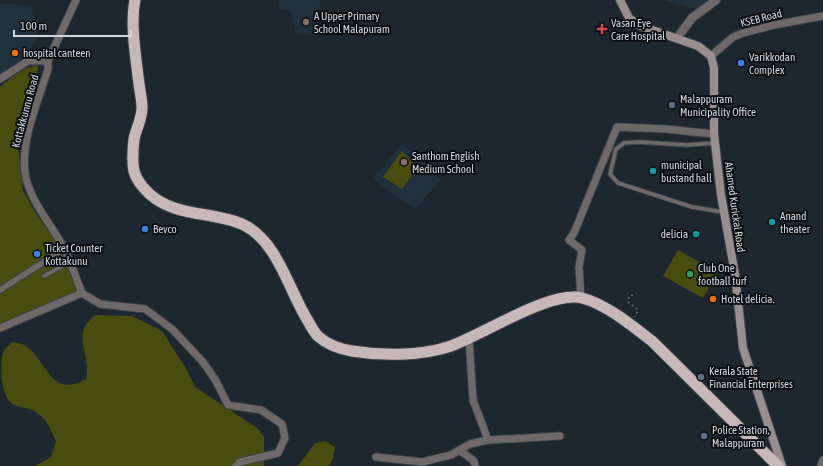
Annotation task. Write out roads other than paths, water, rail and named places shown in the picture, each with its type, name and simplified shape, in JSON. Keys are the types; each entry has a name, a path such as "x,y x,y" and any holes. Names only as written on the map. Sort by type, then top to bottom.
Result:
{"highway":[{"path":"135,0 134,31 142,109 134,138 134,171 145,189 156,199 172,208 230,220 245,226 257,234 285,272 302,312 318,336 331,345 352,351 384,354 417,353 447,347 538,306 564,298 581,298 600,305 634,327 653,342 778,466"}],"main road":[{"path":"620,0 630,18 638,25 698,46 711,56"},
{"name":"Ahamed Kurickal Road","path":"711,56 714,68 714,134 724,213 735,274 743,348 782,466"}],"street":[{"name":"Kottakkunnu Road","path":"76,0 48,60 48,69 25,150 25,173 30,192 64,249 82,293"},
{"path":"676,38 692,18 716,0"},
{"name":"KSEB Road","path":"711,56 733,37 743,33 774,25 823,16"},
{"path":"0,79 28,61 48,60"},
{"path":"581,298 579,267 582,250 569,240 574,233 617,127 666,129 714,134"},
{"path":"0,290 64,249"},
{"path":"0,328 82,293 100,304 145,308 172,329 203,362 216,381 228,405 261,410 282,424 285,438 278,453 240,462 236,466"},
{"path":"469,338 473,400 488,440"},
{"path":"376,457 422,462 451,454 470,444 488,440 560,436"},
{"path":"463,448 462,452 474,461 475,466"},
{"path":"821,466 823,460"}],"lane":[{"path":"715,143 687,145 639,142 624,143 616,149 610,174 618,183 692,207 724,213"},
{"path":"44,276 58,268 70,264"}],"place":[{"name":"A Upper Primary School Malapuram","path":"306,22"},
{"name":"Vasan Eye Care Hospital","path":"602,29"},
{"name":"hospital canteen","path":"15,53"},
{"name":"Varikkodan Complex","path":"741,63"},
{"name":"Malappuram Municipality Office","path":"672,105"},
{"name":"Santhom English Medium School","path":"404,162"},
{"name":"municipal bustand hall","path":"653,171"},
{"name":"Anand theater","path":"772,222"},
{"name":"Bevco","path":"145,229"},
{"name":"delicia","path":"696,234"},
{"name":"Ticket Counter Kottakunu","path":"37,254"},
{"name":"Club One football turf","path":"690,274"},
{"name":"Hotel delicia.","path":"713,299"},
{"name":"Kerala State Financial Enterprises","path":"701,377"},
{"name":"Police Station, Malappuram","path":"704,436"}]}
